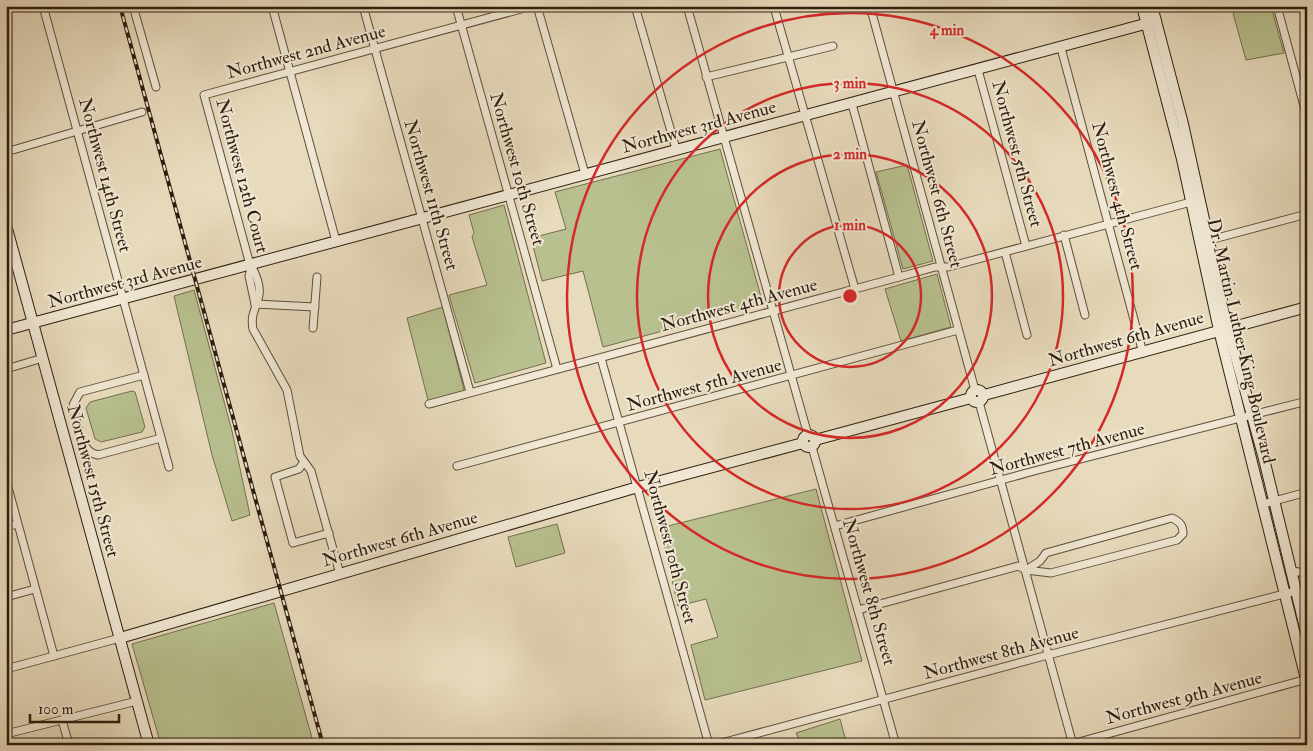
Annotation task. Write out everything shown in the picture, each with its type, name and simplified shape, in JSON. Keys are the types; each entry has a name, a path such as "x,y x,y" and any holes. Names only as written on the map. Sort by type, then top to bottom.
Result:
{"street":[{"name":"Northwest 14th Street","path":"43,6 169,466"},
{"path":"133,6 156,87"},
{"path":"272,6 336,241"},
{"name":"Northwest 11th Street","path":"363,6 470,392"},
{"name":"Northwest 10th Street","path":"456,6 557,368"},
{"name":"Northwest 2nd Avenue","path":"204,95 532,6"},
{"path":"536,6 585,174"},
{"path":"635,6 676,149"},
{"name":"Northwest 8th Street","path":"687,6 896,745"},
{"name":"Northwest 6th Street","path":"870,6 958,330 1026,570 1071,744"},
{"name":"Dr. Martin Luther King Boulevard","path":"1142,6 1151,22 1166,76 1224,329 1247,416 1274,501 1307,636"},
{"name":"Dr. Martin Luther King Boulevard","path":"1151,22 1152,6"},
{"path":"1277,6 1307,117"},
{"path":"774,7 855,289"},
{"name":"Northwest 3rd Avenue","path":"6,330 123,300 723,136 894,93 1151,22"},
{"path":"706,77 833,46"},
{"name":"Northwest 4th Street","path":"1061,48 1143,353"},
{"name":"Northwest 5th Street","path":"978,70 1026,246"},
{"name":"Dr. Martin Luther King Boulevard","path":"1166,76 1191,202 1204,241"},
{"name":"Northwest 12th Court","path":"204,95 251,265"},
{"path":"852,104 899,277"},
{"path":"6,152 142,112"},
{"name":"Northwest 4th Avenue","path":"429,404 899,277 948,267 1191,202"},
{"path":"1204,241 1307,214"},
{"name":"Northwest 15th Street","path":"6,225 149,745"},
{"path":"1064,235 1085,315"},
{"path":"1005,252 1027,335"},
{"path":"251,265 259,288 259,296 255,304 253,330 287,390 303,463 311,471 340,574"},
{"path":"313,328 317,277"},
{"path":"255,304 315,307"},
{"name":"Northwest 6th Avenue","path":"6,669 120,638 638,487 1143,353 1307,307"},
{"name":"Northwest 5th Avenue","path":"457,466 791,377 958,330"},
{"path":"6,369 43,358"},
{"name":"Northwest 10th Street","path":"601,358 708,745"},
{"path":"144,376 80,392 75,398 73,405 85,448 90,454 98,455 161,438"},
{"name":"Northwest 7th Avenue","path":"835,526 1001,482 1034,471 1307,401"},
{"name":"Dr. Martin Luther King Boulevard","path":"1247,416 1263,504 1306,680"},
{"path":"303,463 299,469 275,477 293,543 329,532"},
{"path":"6,480 54,656"},
{"path":"1263,504 1307,492"},
{"path":"858,610 1018,566 1026,570 1051,573 1177,540 1183,534 1183,527 1179,521 1172,518 1046,553 1040,562 1026,570"},
{"path":"6,527 17,524"},
{"path":"1291,572 1307,573"},
{"path":"6,597 35,589"},
{"name":"Northwest 8th Avenue","path":"714,745 1048,655 1296,592"},
{"name":"Northwest 9th Avenue","path":"1071,744 1306,680"},
{"path":"6,734 137,701"},
{"path":"62,720 69,745"}],"green space":[{"path":"1231,6 1271,6 1284,53 1246,60"},
{"path":"720,149 763,304 603,347 583,271 542,281 531,238 566,229 555,192"},
{"path":"907,165 933,261 903,269 876,172"},
{"path":"504,205 546,363 475,383 449,295 487,285 472,237 474,233 469,215"},
{"path":"937,274 951,327 901,341 885,289"},
{"path":"194,290 232,431 250,515 232,521 212,455 174,296"},
{"path":"443,307 466,398 430,408 407,318"},
{"path":"132,391 135,392 145,427 142,432 101,442 95,439 86,408 90,402"},
{"path":"816,489 862,661 705,700 691,645 718,637 706,599 678,606 660,528"},
{"path":"557,524 565,553 516,567 508,537"},
{"path":"274,603 314,745 161,745 132,644"},
{"path":"840,719 847,745 802,745 796,733"}],"railway":[{"path":"120,6 323,745"}]}
